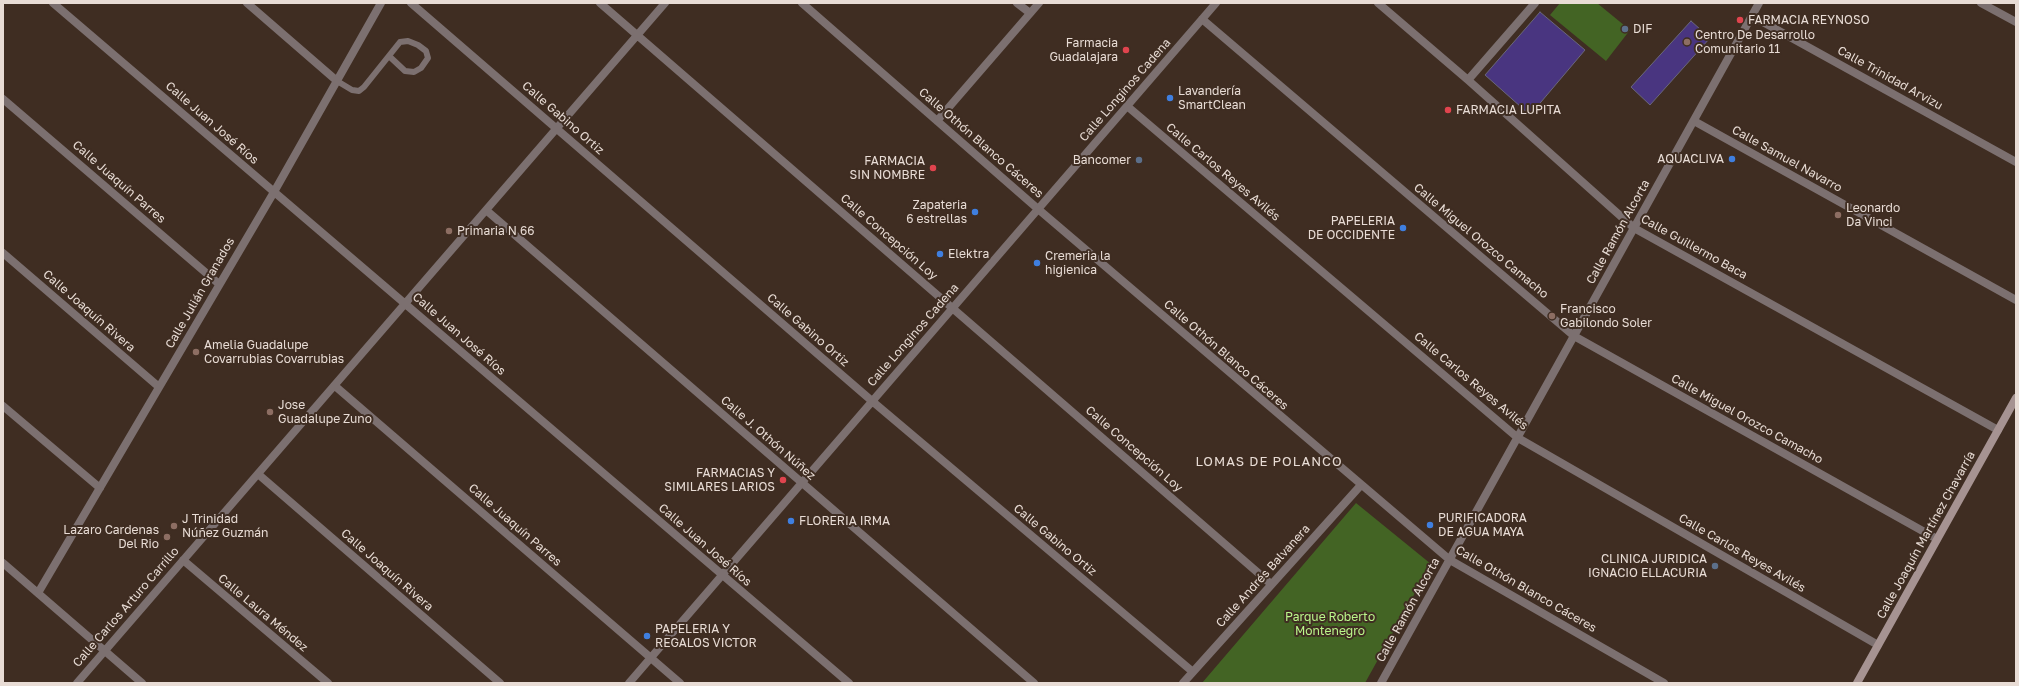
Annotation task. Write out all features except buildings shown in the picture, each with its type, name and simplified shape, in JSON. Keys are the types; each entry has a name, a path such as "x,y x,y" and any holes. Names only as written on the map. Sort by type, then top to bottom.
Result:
{"street":[{"name":"Calle Juan José Ríos","path":"53,3 849,683"},
{"path":"247,3 336,81"},
{"name":"Calle Julián Granados","path":"38,593 274,192 380,3"},
{"name":"Calle Gabino Ortiz","path":"411,3 872,401 1192,672"},
{"name":"Calle Concepción Loy","path":"600,3 1271,584"},
{"name":"Calle Carlos Arturo Carrillo","path":"76,683 335,386 665,3"},
{"name":"Calle Othón Blanco Cáceres","path":"802,3 1038,209 1360,485 1450,560 1664,683"},
{"path":"1018,3 1030,13"},
{"path":"937,121 1039,3"},
{"name":"Calle Longinos Cadena","path":"629,683 951,308 1216,3"},
{"name":"Calle Guillermo Baca","path":"1378,3 1468,80 1634,228 1998,430"},
{"path":"1468,80 1535,3"},
{"name":"Calle Ramón Alcorta","path":"1382,683 1759,3"},
{"path":"1981,3 2016,22"},
{"name":"Calle Trinidad Arvizu","path":"1752,16 2016,162"},
{"name":"Calle Miguel Orozco Camacho","path":"1202,19 1574,336 1937,539"},
{"name":"Calle Juaquín Parres","path":"3,99 219,284"},
{"name":"Calle Carlos Reyes Avilés","path":"1127,106 1518,438 1878,645"},
{"name":"Calle Samuel Navarro","path":"1694,120 2016,300"},
{"name":"Calle J. Othón Núñez","path":"486,210 1034,683"},
{"name":"Calle Joaquín Rivera","path":"3,253 159,387"},
{"name":"Calle Juaquín Parres","path":"335,386 680,683"},
{"name":"Calle Joaquín Martínez Chavarría","path":"1857,683 2016,398"},
{"path":"3,406 100,488"},
{"name":"Calle Joaquín Rivera","path":"258,474 500,683"},
{"name":"Calle Andrés Balvanera","path":"1183,683 1360,485"},
{"name":"Calle Laura Méndez","path":"183,560 328,683"},
{"path":"3,563 142,683"}],"lane":[{"path":"336,81 352,90 359,91 364,87 400,42 408,41 418,45 426,50 428,58 421,68 414,72 405,70 389,56"}],"green space":[{"path":"1560,3 1597,3 1630,30 1606,61 1550,15"},
{"name":"Parque Roberto Montenegro","path":"1356,503 1431,564 1365,683 1202,683"}],"place":[{"name":"FARMACIA REYNOSO","path":"1740,20"},
{"name":"DIF","path":"1625,29"},
{"name":"Centro De Desarrollo Comunitario 11","path":"1687,42"},
{"name":"Farmacia Guadalajara","path":"1126,50"},
{"name":"Lavandería SmartClean","path":"1170,98"},
{"name":"FARMACIA LUPITA","path":"1448,110"},
{"name":"AQUACLIVA","path":"1732,159"},
{"name":"Bancomer","path":"1139,160"},
{"name":"FARMACIA SIN NOMBRE","path":"933,168"},
{"name":"Zapateria 6 estrellas","path":"975,212"},
{"name":"Leonardo Da Vinci","path":"1838,215"},
{"name":"PAPELERIA DE OCCIDENTE","path":"1403,228"},
{"name":"Primaria N 66","path":"449,231"},
{"name":"Elektra","path":"940,254"},
{"name":"Cremeria la higienica","path":"1037,263"},
{"name":"Francisco Gabilondo Soler","path":"1552,316"},
{"name":"Amelia Guadalupe Covarrubias Covarrubias","path":"196,352"},
{"name":"Jose Guadalupe Zuno","path":"270,412"},
{"name":"FARMACIAS Y SIMILARES LARIOS","path":"783,480"},
{"name":"FLORERIA IRMA","path":"791,521"},
{"name":"PURIFICADORA DE AGUA MAYA","path":"1430,525"},
{"name":"J Trinidad Núñez Guzmán","path":"174,526"},
{"name":"Lazaro Cardenas Del Rio","path":"167,537"},
{"name":"CLINICA JURIDICA IGNACIO ELLACURIA","path":"1715,566"},
{"name":"PAPELERIA Y REGALOS VICTOR","path":"647,636"}],"district":[{"name":"LOMAS DE POLANCO","path":"1269,462"}]}
